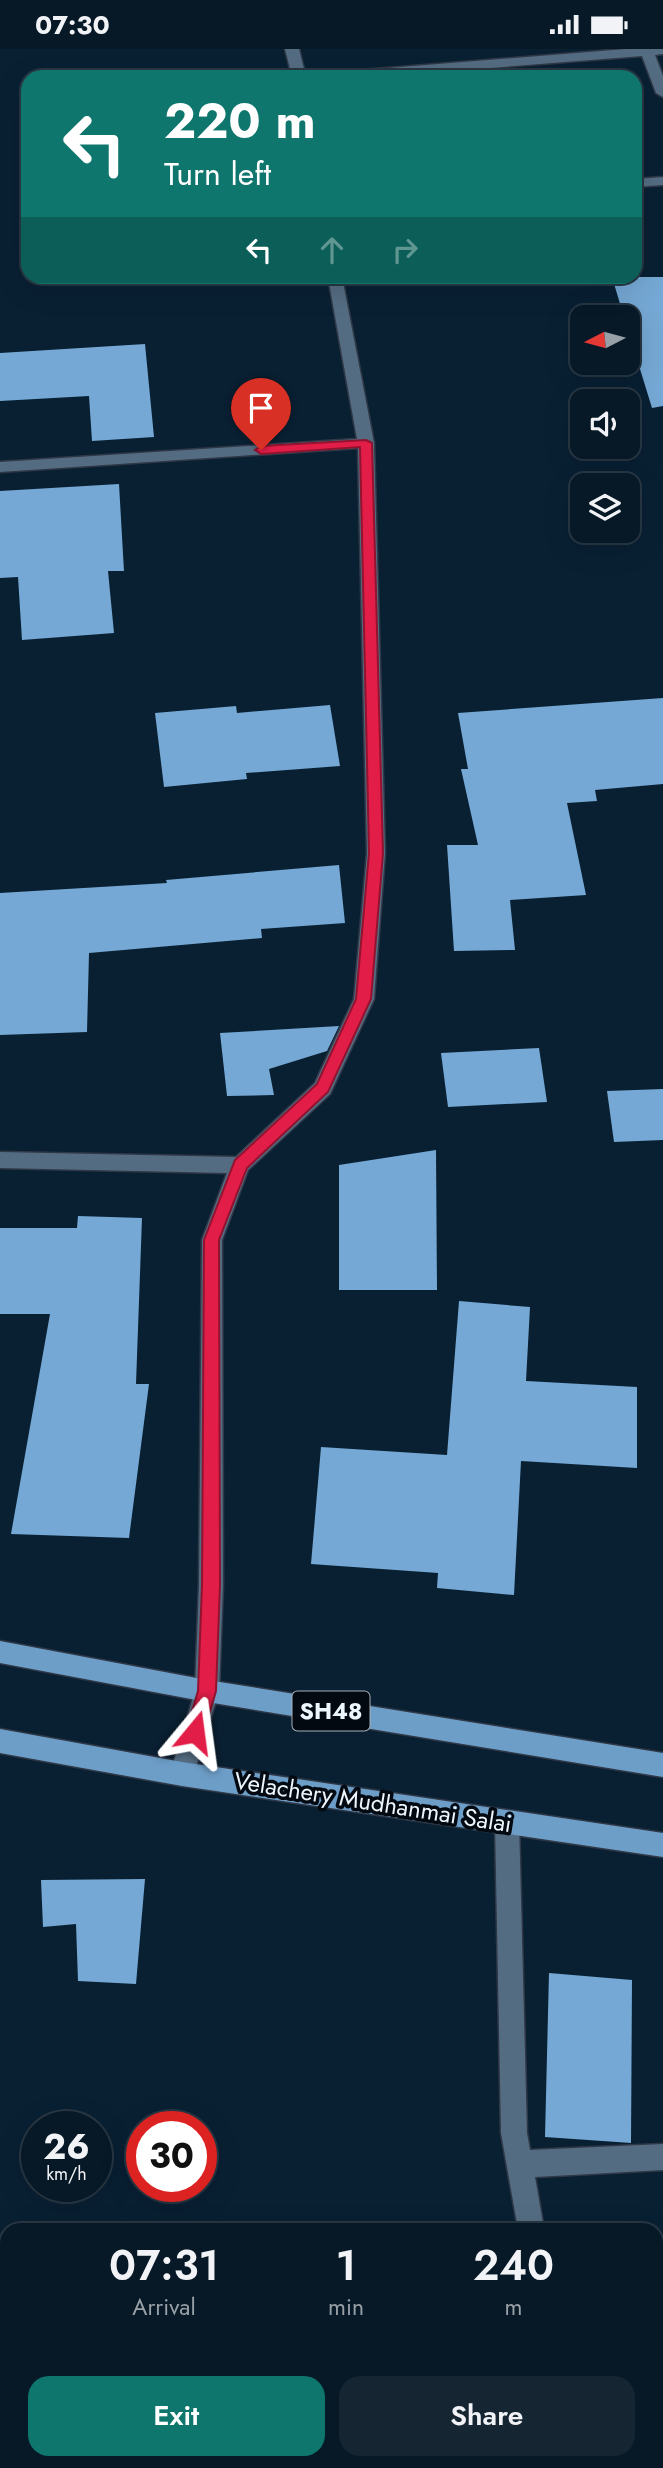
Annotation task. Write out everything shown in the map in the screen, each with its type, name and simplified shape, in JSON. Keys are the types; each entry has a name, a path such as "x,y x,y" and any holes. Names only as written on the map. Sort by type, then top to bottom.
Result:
{"main road":[{"name":"SH48","path":"0,1652 207,1691 663,1765"},
{"name":"Velachery Mudhanmai Salai","path":"0,1741 183,1774 663,1845"}],"street":[{"path":"292,49 297,70"},
{"path":"415,70 663,50"},
{"path":"648,52 663,93"},
{"path":"642,182 663,181"},
{"path":"183,1774 207,1691 211,1585 212,1240 240,1165 323,1088 364,999 376,853 366,443 336,284"},
{"path":"0,467 366,443"},
{"path":"0,1160 240,1165"},
{"path":"507,1822 514,2133 530,2223"},
{"path":"520,2164 663,2157"}],"building":[{"path":"642,277 663,277 663,406 652,408 640,369 640,305 620,305 614,284 642,284"},
{"path":"145,344 154,437 92,441 89,396 0,401 0,353"},
{"path":"119,484 124,571 108,571 114,633 22,640 18,577 0,578 0,491"},
{"path":"663,698 663,784 595,790 597,801 567,803 586,895 510,900 515,950 454,951 447,845 478,845 461,769 468,769 458,713"},
{"path":"330,705 340,766 246,773 247,779 164,787 155,713 236,706 237,713"},
{"path":"339,865 345,923 261,929 262,938 89,953 87,1032 0,1035 0,893 167,883 166,880"},
{"path":"339,1026 327,1051 269,1069 274,1095 227,1096 220,1033"},
{"path":"539,1048 547,1102 448,1107 441,1053"},
{"path":"663,1089 663,1140 614,1142 607,1091"},
{"path":"436,1150 437,1290 339,1290 339,1165"},
{"path":"78,1216 142,1218 136,1384 149,1384 129,1538 11,1534 50,1314 0,1314 0,1228 77,1228"},
{"path":"459,1301 530,1307 526,1381 637,1387 637,1468 521,1461 514,1595 437,1588 438,1573 311,1564 321,1447 447,1455"},
{"path":"145,1879 136,1984 78,1981 76,1924 43,1927 41,1880"},
{"path":"549,1973 632,1980 631,2143 545,2137"}],"route":[{"path":"195,1732 207,1691 211,1585 212,1240 240,1165 323,1088 364,999 376,853 366,443 261,450"}]}
